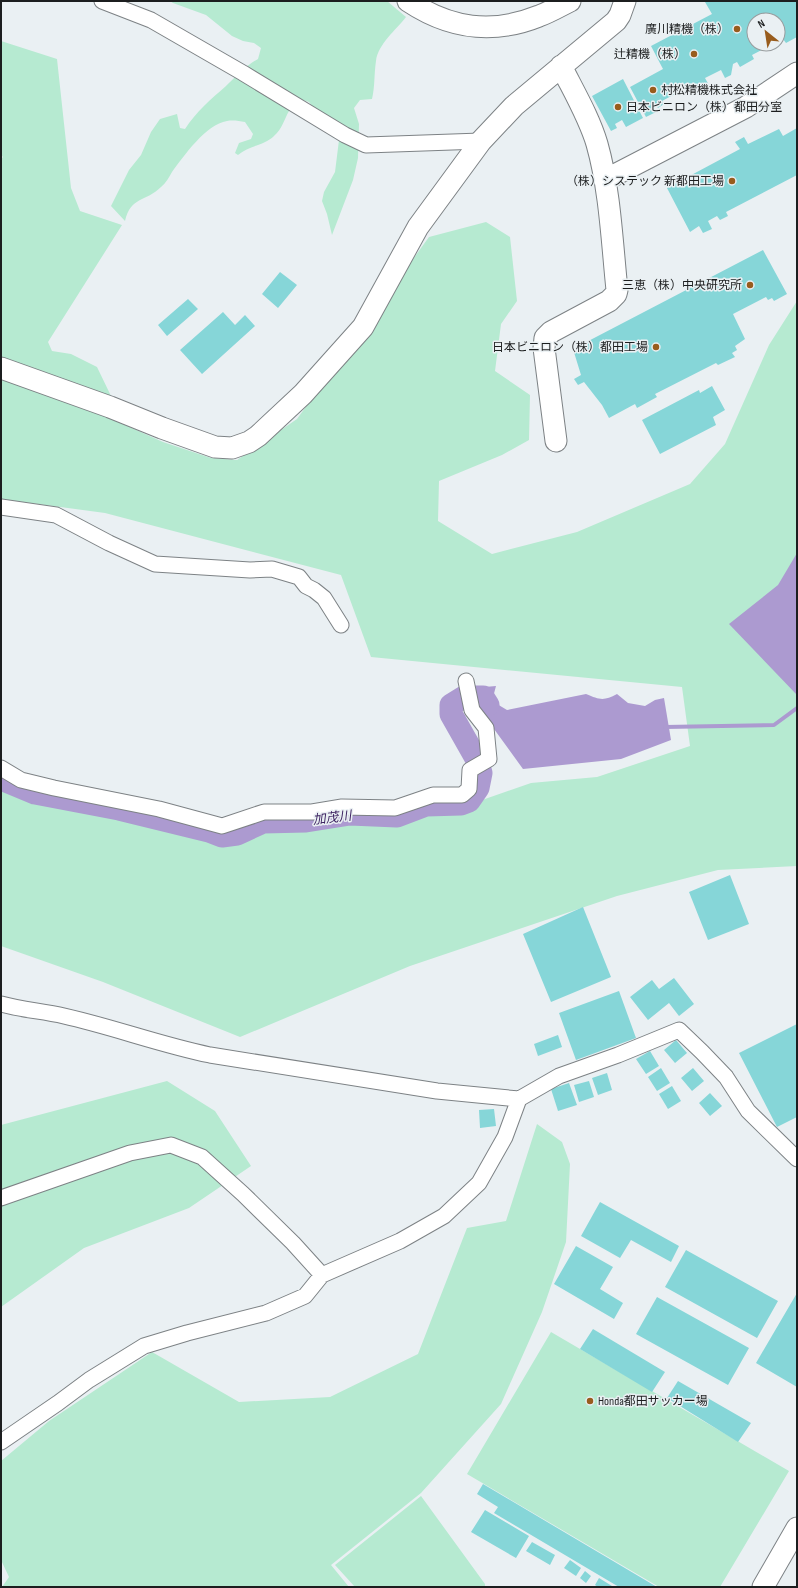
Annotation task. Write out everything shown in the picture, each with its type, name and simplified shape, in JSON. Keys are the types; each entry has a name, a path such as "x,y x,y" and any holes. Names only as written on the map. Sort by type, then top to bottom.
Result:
{"street":[{"path":"102,1 151,20 243,73 345,135 366,145 481,141"},
{"path":"408,1 444,21 464,26 481,27 507,26 524,22 541,16 570,1"},
{"path":"1,368 215,447 232,448 249,442 258,436 304,394 363,327 418,227 481,141 514,106 616,21 625,1"},
{"path":"556,441 544,348 545,338 551,332 609,302 616,294 617,290 605,180 597,145 592,130 561,66"},
{"path":"605,180 746,106 797,73"},
{"path":"1,507 56,515 103,540 155,564 250,570 272,569 299,577 306,586 324,598 341,625"},
{"path":"1,768 21,780 159,809 222,826 264,812 312,812 342,807 396,808 433,795 462,795 469,789 470,770 488,759 486,728 472,710 466,681"},
{"path":"1,1004 15,1008 64,1016 210,1055 437,1091 520,1099 559,1076 618,1055 679,1030 726,1077 748,1112 797,1159"},
{"path":"1,1442 89,1380 144,1346 187,1332 266,1313 305,1296 322,1275 400,1241 444,1216 479,1183 505,1138 520,1099"},
{"path":"1,1198 130,1153 171,1145 202,1157 276,1226 322,1275"},
{"path":"763,1587 797,1528"}],"green space":[{"path":"170,1 387,1 406,17 384,43 377,55 372,99 360,100 354,108 359,124 358,158 353,180 332,235 322,201 324,192 335,172 339,140 309,102 300,99 289,111 277,133 266,142 247,149 238,155 235,153 239,143 251,139 253,134 245,122 229,121 219,123 211,128 196,142 163,185 155,192 135,203 131,207 125,221 111,206 129,170 141,155 151,132 160,119 177,114 180,128 185,129 209,101 245,68 258,59 261,48 254,43 243,41 232,36 206,15"},
{"path":"1,41 57,59 71,188 80,211 122,225 48,342 52,351 71,354 97,367 125,425 163,442 211,458 237,460 297,419 429,237 486,222 510,237 517,301 501,324 495,371 530,395 529,440 502,455 439,481 438,521 492,554 577,532 690,484 725,444 769,345 797,301 797,866 718,870 617,896 410,966 240,1037 103,982 1,946 1,768 224,820 400,814 465,806 531,783 597,777 690,746 682,687 371,657 341,575 105,513 1,499 1,159 3,157 1,155"},
{"path":"167,1081 215,1111 251,1166 189,1208 84,1248 1,1307 1,1125"},
{"path":"537,1124 562,1142 570,1164 566,1242 542,1312 501,1404 421,1493 331,1565 349,1587 2,1587 9,1577 1,1560 1,1461 49,1421 152,1352 239,1402 330,1397 418,1354 467,1228 506,1221"},
{"name":"Honda都田サッカー場","path":"551,1332 789,1471 720,1587 659,1587 467,1474"},
{"path":"421,1496 485,1584 485,1587 355,1587 335,1565"}],"shaded area":[{"path":"797,553 797,695 729,624 778,585"},
{"path":"496,686 492,701 507,710 586,694 595,698 605,699 617,694 628,703 645,706 655,700 664,698 671,740 621,759 523,769 478,707 473,688"}],"building":[{"path":"797,1 797,37 786,43 786,12 746,12 746,52 758,52 752,55 754,59 740,67 737,62 733,64 731,75 725,78 721,70 705,78 710,87 695,95 690,86 662,101 664,104 658,108 655,104 653,105 656,112 646,117 630,87 663,69 651,46 712,14 705,2"},
{"name":"日本ビニロン（株）都田分室","path":"623,79 643,118 626,127 622,120 615,124 617,128 611,131 592,96"},
{"name":"（株）システック 新都田工場","path":"797,128 797,175 726,212 728,216 720,220 717,216 708,221 712,229 703,233 699,226 690,232 667,188 740,149 735,142 744,137 748,144 779,129 783,136"},
{"name":"日本ビニロン（株）都田工場","path":"763,250 787,294 774,301 772,298 768,300 766,297 733,314 745,339 735,346 737,350 732,353 735,357 718,365 716,363 655,394 657,397 637,408 635,404 609,418 602,405 584,382 578,385 574,379 581,375 573,349"},
{"path":"280,272 297,285 278,308 262,294"},
{"path":"188,299 198,309 167,336 158,325"},
{"path":"223,312 235,325 245,315 255,326 202,374 180,350"},
{"path":"712,386 725,410 713,417 716,425 660,454 642,420 699,390 700,393"},
{"path":"730,875 749,924 708,940 689,892"},
{"path":"583,907 611,977 551,1002 523,934"},
{"path":"674,978 694,1004 679,1016 669,1003 648,1020 630,997 652,980 659,989"},
{"path":"619,991 636,1038 576,1060 559,1013"},
{"path":"797,1024 797,1117 777,1127 739,1053"},
{"path":"558,1035 562,1047 538,1056 534,1044"},
{"path":"676,1040 687,1053 675,1063 664,1050"},
{"path":"650,1051 659,1066 646,1074 636,1059"},
{"path":"661,1068 670,1083 657,1091 648,1077"},
{"path":"693,1068 704,1081 692,1091 681,1078"},
{"path":"607,1073 612,1090 598,1095 592,1078"},
{"path":"589,1081 594,1097 579,1102 574,1085"},
{"path":"569,1083 577,1105 558,1111 551,1089"},
{"path":"672,1086 681,1101 668,1109 659,1094"},
{"path":"710,1093 722,1106 710,1116 699,1103"},
{"path":"494,1109 496,1126 480,1128 479,1110"},
{"path":"600,1202 679,1246 671,1262 631,1240 620,1258 581,1236"},
{"path":"576,1246 613,1267 600,1289 623,1303 614,1319 554,1284"},
{"path":"686,1250 778,1301 757,1338 665,1287"},
{"path":"797,1293 797,1387 756,1363"},
{"path":"657,1297 749,1348 728,1385 636,1334"},
{"path":"593,1329 665,1372 652,1392 580,1349"},
{"path":"678,1381 751,1423 738,1442 667,1398"},
{"path":"483,1484 657,1587 619,1587 494,1513 498,1507 477,1494"},
{"path":"485,1510 529,1536 516,1558 471,1532"},
{"path":"532,1542 555,1555 550,1565 526,1551"},
{"path":"570,1560 581,1568 576,1576 564,1568"},
{"path":"585,1571 591,1576 586,1583 580,1578"},
{"path":"599,1578 612,1587 598,1587 595,1585"}],"waterway":[{"name":"加茂川","path":"1,779 35,793 119,809 209,831 222,836 237,834 263,822 306,821 350,814 397,816 426,805 461,804 469,801 478,788 481,773 477,760 451,714 451,705 464,697 483,697 488,705"},
{"path":"665,727 774,725 797,708"}],"place":[{"name":"廣川精機（株）","path":"737,29"},
{"name":"辻精機（株）","path":"694,54"},
{"name":"村松精機株式会社","path":"653,90"},
{"name":"日本ビニロン（株）都田分室","path":"618,107"},
{"name":"（株）システック 新都田工場","path":"732,181"},
{"name":"三恵（株）中央研究所","path":"750,285"},
{"name":"日本ビニロン（株）都田工場","path":"656,347"},
{"name":"Honda都田サッカー場","path":"590,1401"}]}
